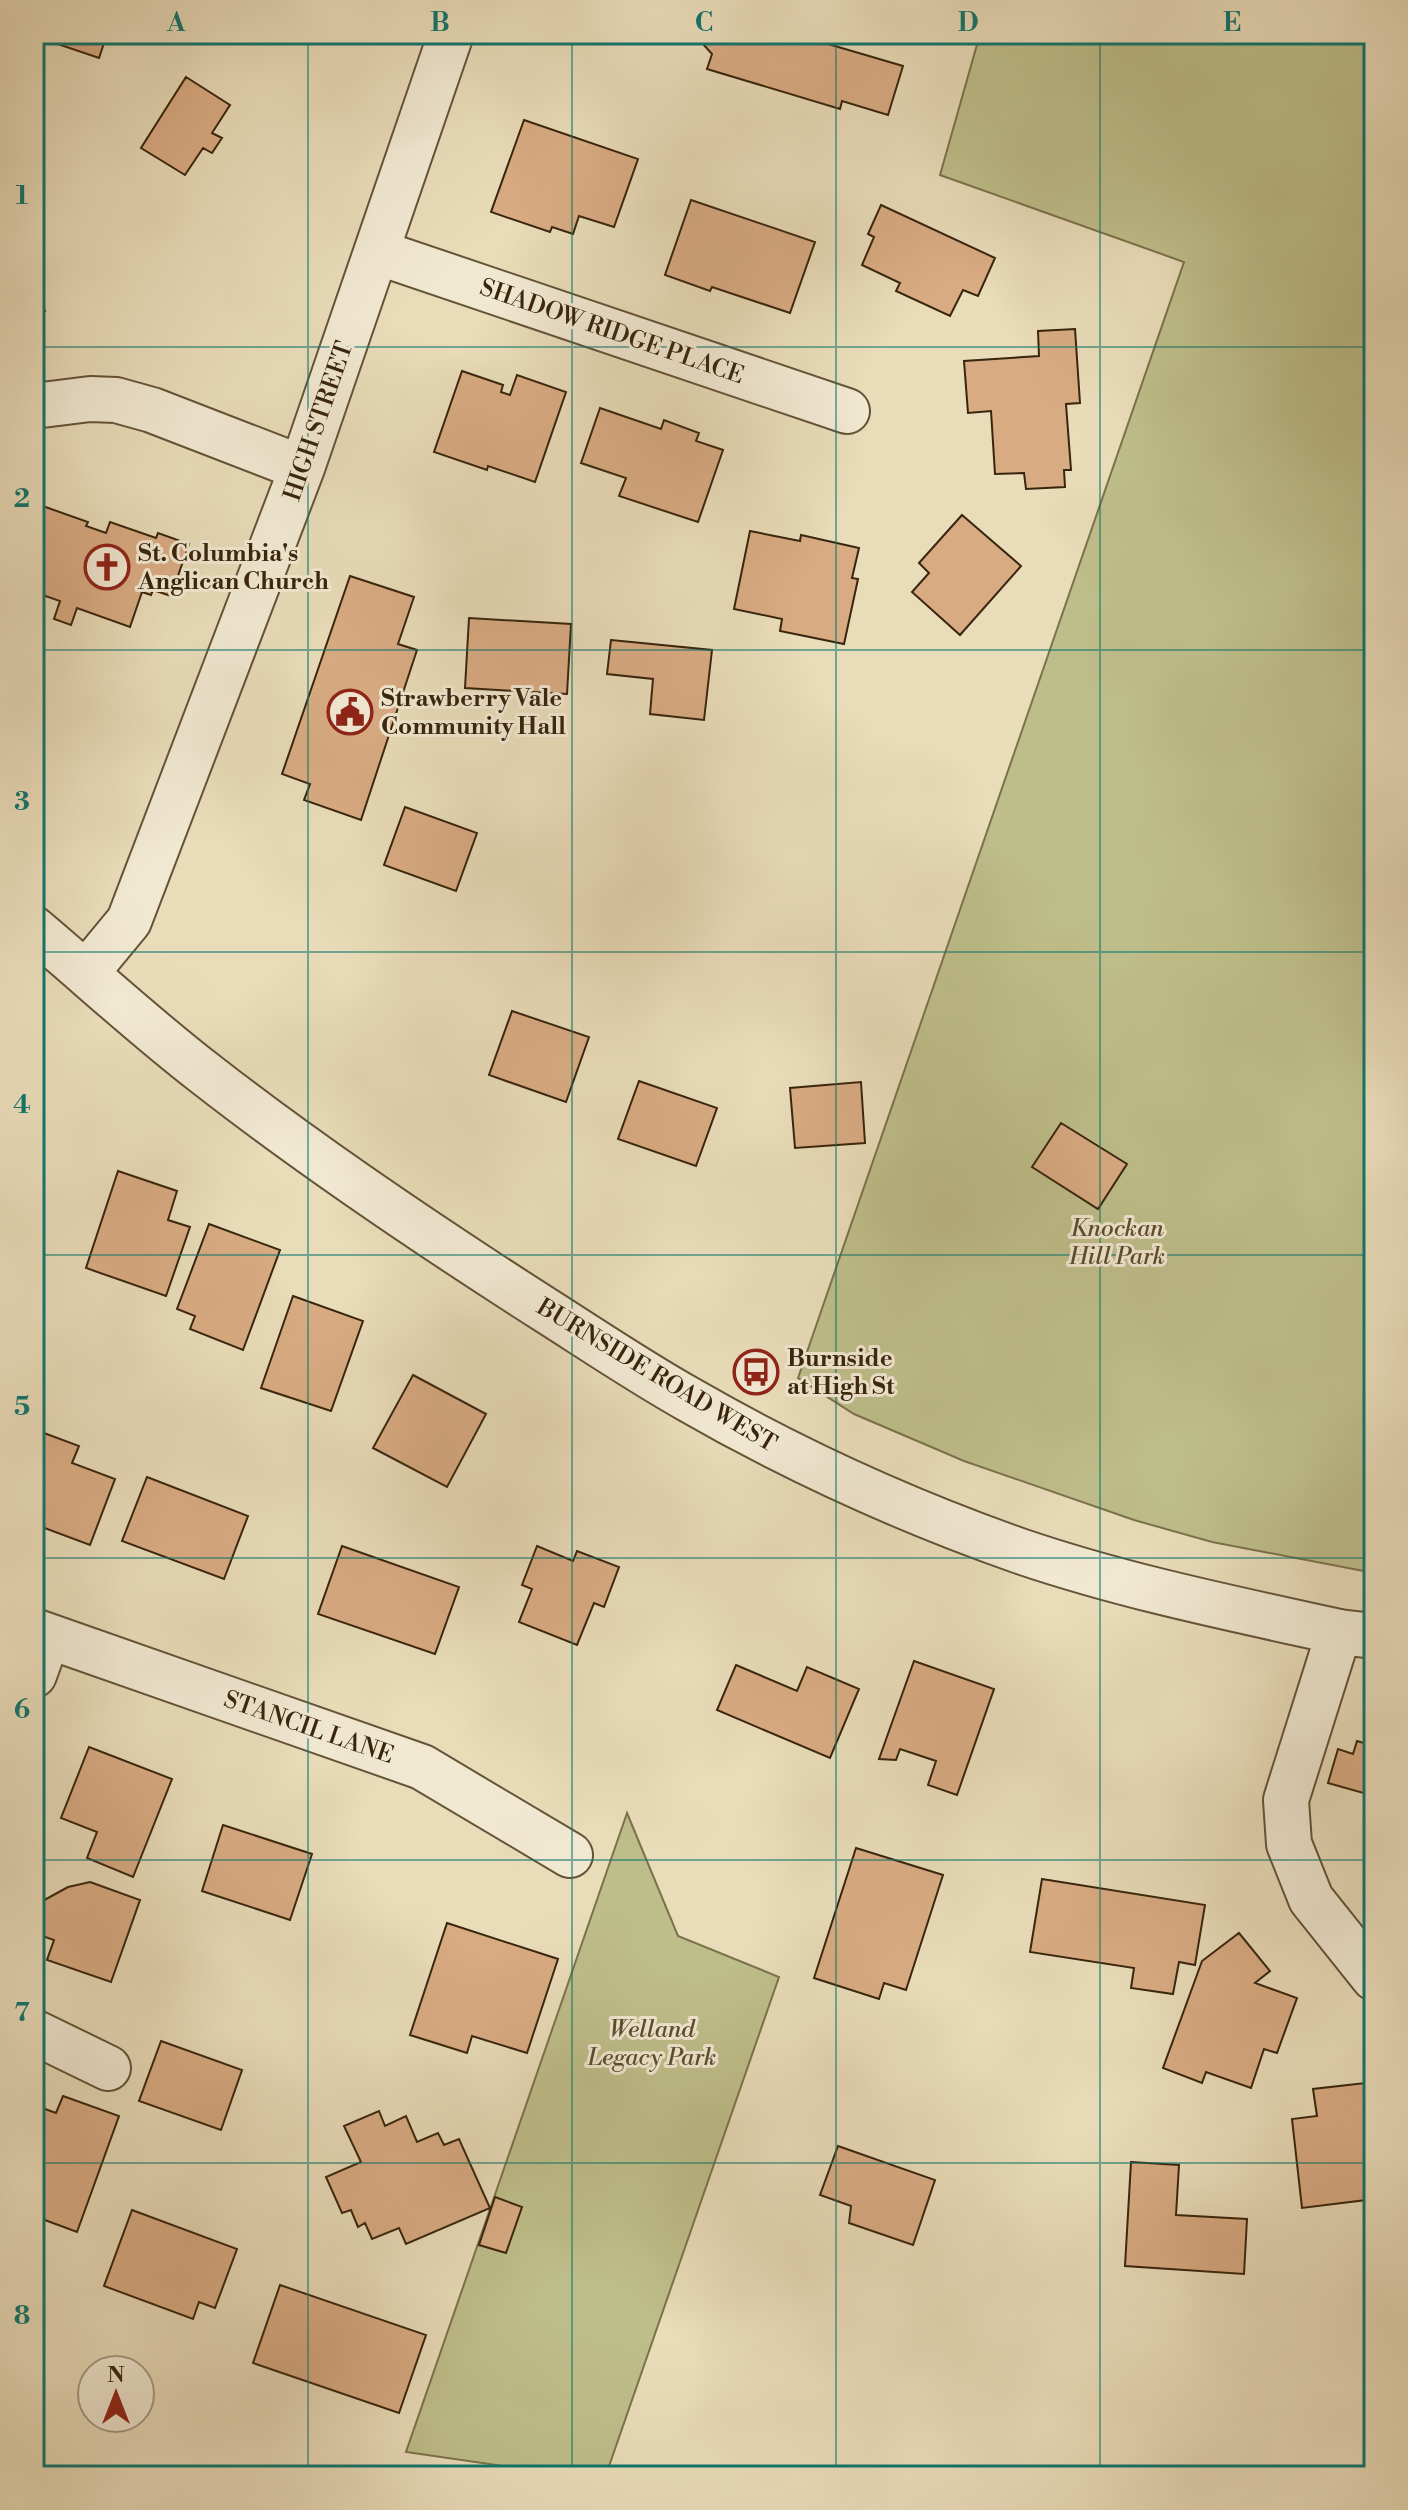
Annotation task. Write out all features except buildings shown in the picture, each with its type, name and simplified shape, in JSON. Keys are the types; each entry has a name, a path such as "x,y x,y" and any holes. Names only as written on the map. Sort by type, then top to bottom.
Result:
{"street":[{"name":"HIGH STREET","path":"86,973 129,921 302,468 451,34"},
{"name":"SHADOW RIDGE PLACE","path":"377,252 847,411"},
{"path":"34,406 90,399 116,400 152,410 302,468"},
{"name":"BURNSIDE ROAD WEST","path":"34,929 203,1072 273,1126 453,1251 687,1398 773,1445 930,1517 1105,1578 1356,1634"},
{"path":"1356,1634 1286,1800 1289,1844 1311,1899 1374,1978"},
{"name":"STANCIL LANE","path":"39,1648 422,1767 570,1855"},
{"path":"34,2032 108,2068"}],"green space":[{"name":"Knockan Hill Park","path":"980,34 1374,34 1374,1573 1212,1542 1134,1520 964,1461 854,1414 798,1378 1184,262 940,175"},
{"name":"Welland Legacy Park","path":"627,1813 678,1936 779,1977 607,2472 517,2468 406,2452"}],"place":[{"name":"St. Columbia's Anglican Church","path":"107,567"},
{"name":"Strawberry Vale Community Hall","path":"350,712"},
{"name":"Burnside at High St","path":"756,1372"}]}
